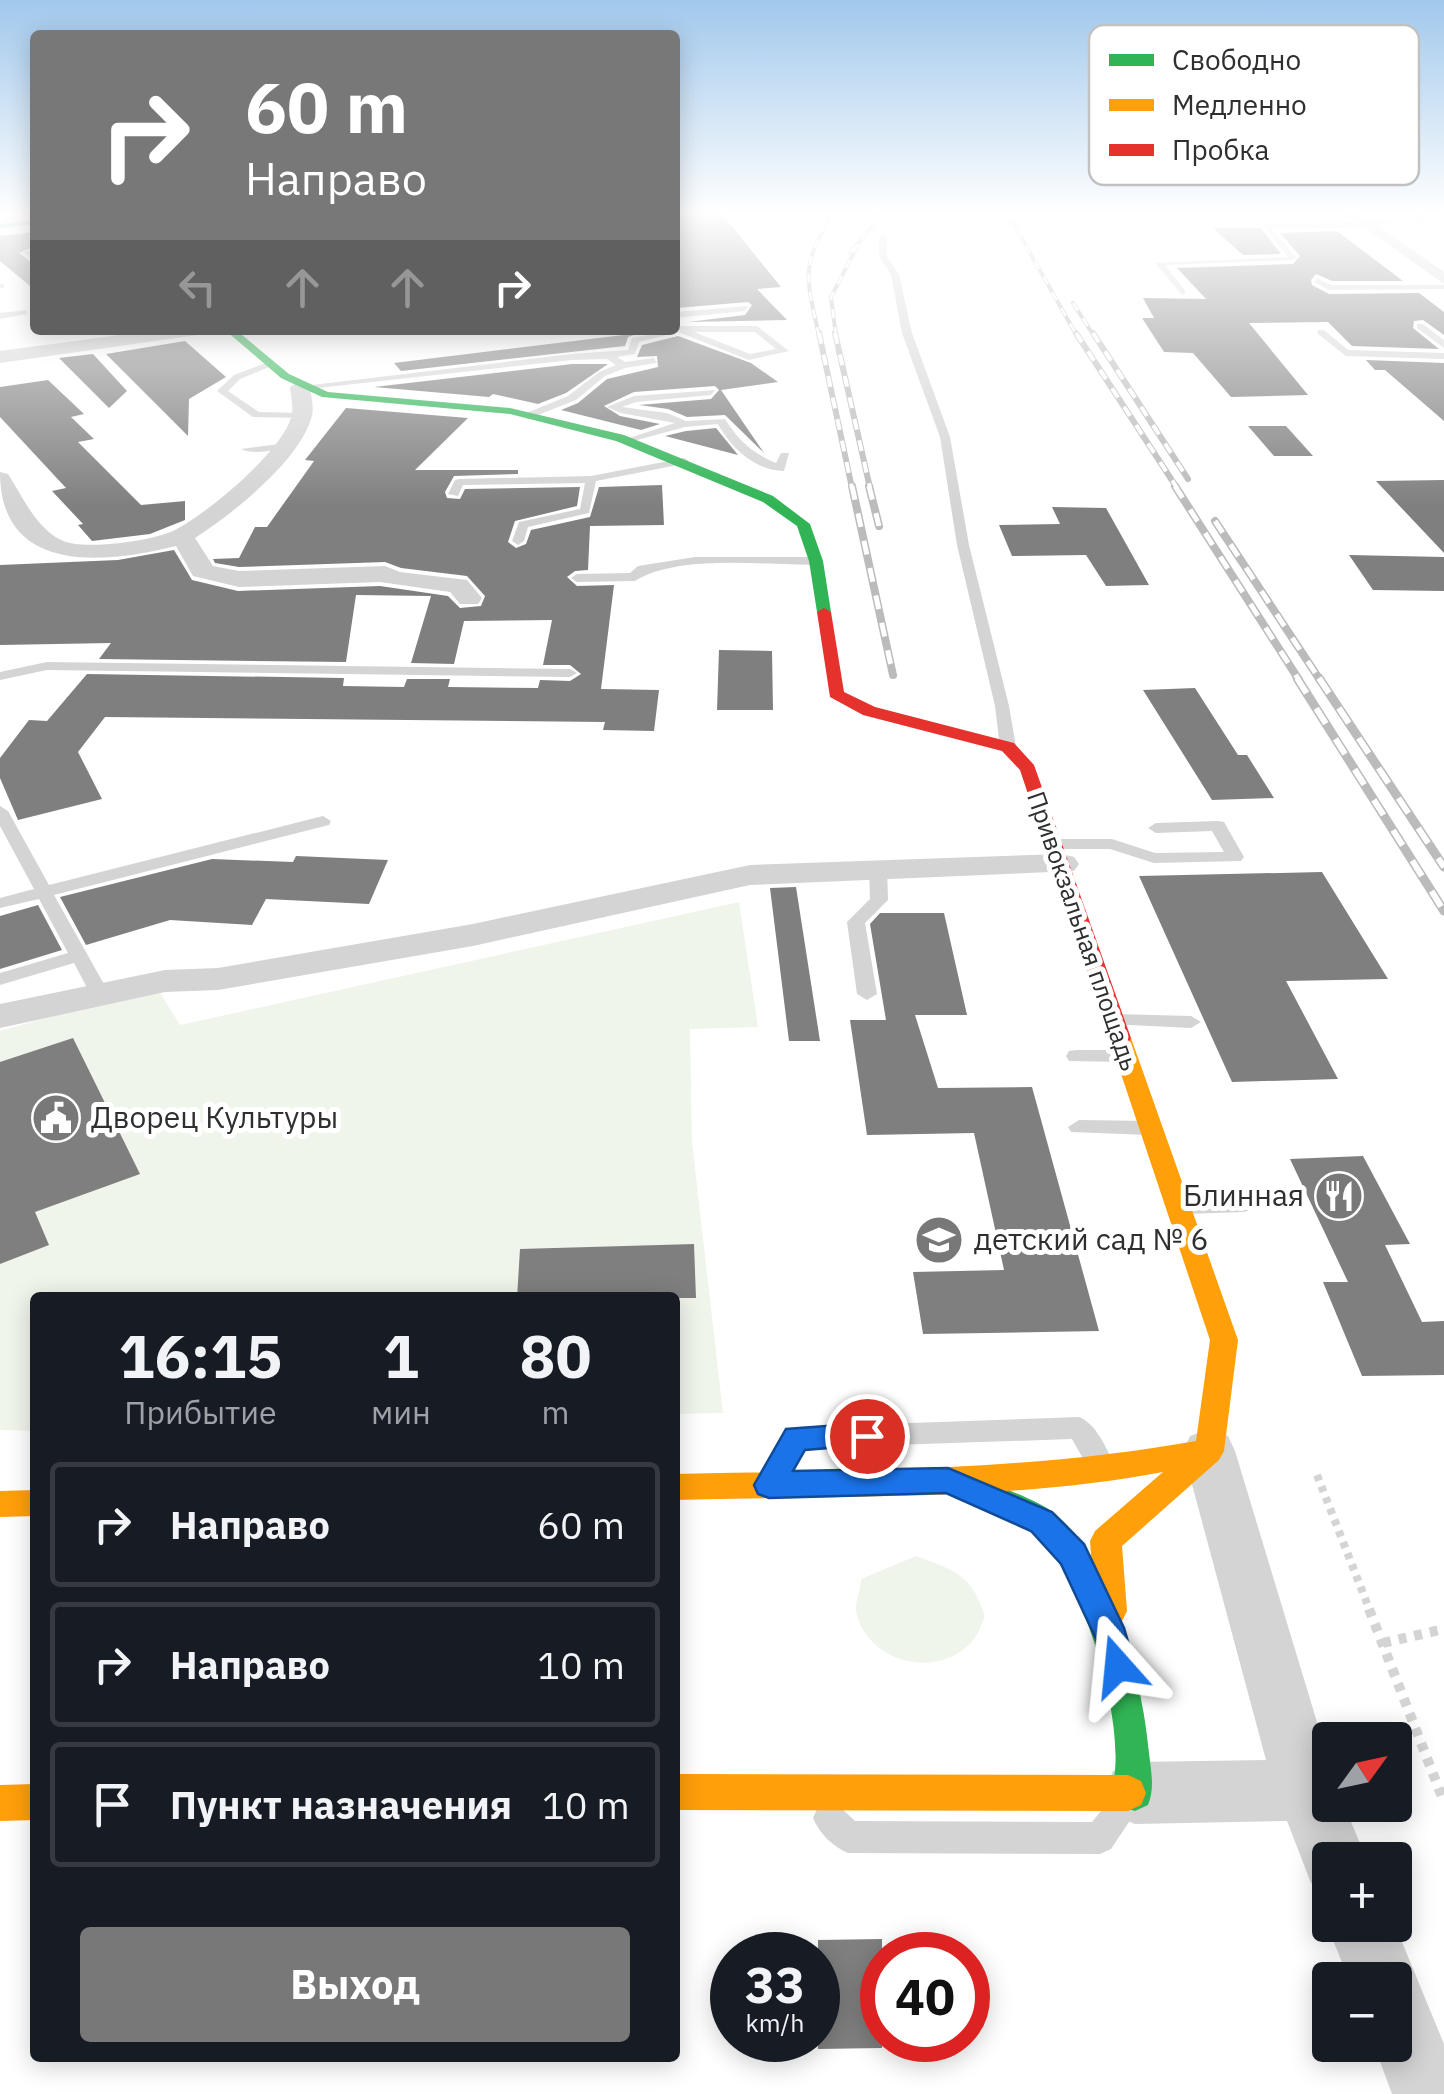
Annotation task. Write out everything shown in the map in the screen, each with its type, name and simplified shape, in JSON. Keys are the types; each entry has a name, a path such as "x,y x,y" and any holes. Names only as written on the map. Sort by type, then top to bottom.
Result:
{"street":[{"path":"0,357 130,335"},
{"path":"236,335 281,378 300,387 326,394 528,416 630,441 768,499 803,524 816,561 836,694 870,712 1008,747"},
{"path":"0,479 34,535 59,550 87,554 181,537 250,484 283,445 302,416 300,387"},
{"path":"181,537 198,558 202,571 239,580 384,574 394,579 458,585 469,598"},
{"name":"Привокзальная площадь","path":"1008,747 1028,770 1224,1340 1209,1450 1306,1790 1327,1842"},
{"path":"0,1016 165,981 250,974 473,936 750,875 1058,854"},
{"path":"680,1487 948,1480 1106,1470 1209,1450"},
{"path":"1134,1793 1131,1734 1112,1639 1106,1542 1209,1450"},
{"path":"948,1480 1042,1521 1072,1554 1112,1639"},
{"path":"0,1504 30,1503"},
{"path":"680,1792 1306,1790"},
{"path":"0,1803 30,1802"},
{"path":"1412,2042 1431,2079"}],"lane":[{"path":"0,316 24,312"},
{"path":"680,314 708,312"},
{"path":"902,312 906,333 945,437 963,545 1002,706 1008,747"},
{"path":"1420,326 1444,346"},
{"path":"680,328 757,328 784,350 749,357 680,329"},
{"path":"1321,332 1346,353 1444,356"},
{"path":"300,387 572,363 632,352 635,340 652,335"},
{"path":"609,356 623,364"},
{"path":"528,416 572,398 602,374 623,364 654,361"},
{"path":"572,363 602,374"},
{"path":"270,365 237,377 222,391 256,415 302,416"},
{"path":"684,424 670,414 633,415 612,408 634,399 711,392"},
{"path":"630,441 684,424 721,421 734,444 746,454 780,468 785,455"},
{"path":"246,450 283,445"},
{"path":"454,494 460,482 591,479 684,461"},
{"path":"518,541 523,525 584,511 591,479"},
{"path":"577,578 635,578 638,570 695,561 816,561"},
{"path":"0,676 46,666 297,676 570,672"},
{"path":"2,817 9,849 43,890 100,995"},
{"path":"0,904 323,821"},
{"path":"1058,854 1112,844 1154,858 1235,857 1218,826 1156,828"},
{"path":"867,994 856,922 879,900 878,868"},
{"path":"0,979 79,956"},
{"path":"1114,1020 1191,1022"},
{"path":"1076,1056 1126,1056"},
{"path":"1079,1127 1151,1128"},
{"path":"1178,1206 1242,1204"},
{"path":"769,1485 796,1438 1078,1428 1106,1470"},
{"path":"798,1789 848,1837 1100,1838 1134,1793"}],"path":[{"path":"1318,1475 1444,1802"},
{"path":"1382,1643 1444,1630"}],"shaded area":[{"path":"739,902 758,1027 690,1029 692,1142 723,1413 680,1414 680,1292 30,1292 30,1431 0,1430 0,1031 156,986 180,1025"},
{"path":"916,1556 960,1576 974,1591 985,1616 975,1638 944,1660 926,1663 890,1655 863,1629 856,1611 861,1579"}],"building":[{"path":"747,312 779,312 787,320 688,322"},
{"path":"1151,312 1444,312 1444,335 1423,320 1414,321 1413,328 1439,349 1352,346 1328,322 1249,323 1308,395 1231,397 1193,353 1164,352 1142,318 1154,318"},
{"path":"634,335 628,337 625,346 401,371 394,363"},
{"path":"678,336 751,363 778,382 721,390 764,453 725,415 687,417 668,409 639,405 711,399 719,390 715,386 634,392 604,406 620,416 660,424 641,430 561,410 578,403 607,379 658,367 657,356 637,357 642,345"},
{"path":"185,341 226,377 189,399 188,436 106,354"},
{"path":"93,354 127,391 109,408 59,358"},
{"path":"1366,360 1444,363 1444,421 1385,370 1375,370"},
{"path":"572,364 608,364 566,393 538,404 493,394 489,397 374,387"},
{"path":"48,380 84,414 71,417 94,439 78,442 141,505 185,501 185,520 150,534 92,541 78,525 83,524 52,491 66,488 0,417 0,387"},
{"path":"346,408 468,418 415,470 518,470 518,474 454,476 445,492 447,498 460,499 465,489 580,487 577,506 515,521 508,542 516,548 526,544 531,530 590,517 599,487 662,485 664,525 590,526 588,570 575,571 567,577 577,586 614,585 601,689 659,690 654,731 603,730 605,722 105,717 78,752 102,799 18,820 0,778 0,758 29,720 47,721 87,674 344,678 343,686 404,687 407,679 450,679 448,687 538,688 540,680 570,681 581,674 570,665 543,665 552,620 464,621 454,664 411,663 431,596 356,595 346,662 99,659 111,643 0,645 0,565 118,560 174,550 192,580 238,591 380,586 448,596 460,608 481,606 485,596 467,576 401,568 385,562 239,567 215,563 213,559 239,558 255,527 267,527 314,461 305,460"},
{"path":"1248,426 1286,426 1313,456 1274,456"},
{"path":"716,428 738,455 665,436 686,431"},
{"path":"1444,480 1444,553 1376,481"},
{"path":"1052,507 1106,508 1149,585 1106,586 1086,555 1012,556 999,525 1060,524"},
{"path":"1349,555 1444,557 1444,591 1373,590"},
{"path":"719,650 772,651 773,710 717,710"},
{"path":"1195,688 1238,755 1247,755 1274,798 1212,800 1143,690"},
{"path":"296,856 388,860 369,904 266,899 252,925 170,920 86,945 60,897 212,859 293,862"},
{"path":"1322,872 1388,979 1286,981 1338,1079 1232,1082 1139,876"},
{"path":"796,887 820,1041 789,1041 770,888"},
{"path":"38,905 62,950 0,969 0,916"},
{"path":"880,913 944,913 967,1015 915,1015 938,1088 1032,1087 1099,1331 923,1334 913,1272 1004,1270 974,1133 867,1135 850,1020 886,1020 870,924"},
{"name":"Дворец Культуры","path":"73,1038 140,1174 35,1212 49,1245 0,1264 0,1062"},
{"path":"1363,1156 1410,1244 1385,1245 1422,1322 1444,1321 1444,1375 1362,1376 1323,1282 1348,1282 1290,1159"},
{"path":"694,1244 696,1298 680,1298 680,1292 517,1292 520,1249"},
{"path":"860,1939 860,2048 840,2049 840,1940"}],"railway":[{"path":"814,312 819,336"},
{"path":"833,312 836,336"},
{"path":"1063,312 1077,336"},
{"path":"1079,312 1094,336"},
{"path":"819,333 852,488"},
{"path":"835,333 870,488"},
{"path":"1076,333 1177,488"},
{"path":"1093,333 1188,479"},
{"path":"852,486 893,675"},
{"path":"869,486 879,526"},
{"path":"1175,486 1299,680"},
{"path":"1215,521 1320,680"},
{"path":"1297,678 1444,911"},
{"path":"1319,678 1444,867"}],"traffic: fast":[{"path":"236,335 285,376 326,395 510,411 620,438 768,499 803,524 816,561 824,612"},
{"path":"948,1480 1042,1521 1072,1554 1112,1639 1129,1720 1135,1793 1128,1793"}],"traffic: slow":[{"path":"1120,1038 1224,1340 1209,1451"},
{"path":"680,1487 948,1480 1106,1470 1209,1451"},
{"path":"1111,1611 1106,1541 1206,1452"},
{"path":"0,1504 30,1503"},
{"path":"680,1792 1128,1793"},
{"path":"0,1803 30,1802"}],"traffic: jam":[{"path":"824,612 836,694 869,711 1008,747 1028,769 1120,1038"}],"place":[{"name":"Дворец Культуры","path":"56,1118"},
{"name":"Блинная","path":"1339,1196"},
{"name":"детский сад № 6","path":"939,1240"}],"route":[{"path":"867,1436 796,1438 769,1485 948,1480 1042,1521 1072,1554 1112,1639 1118,1666"}]}
